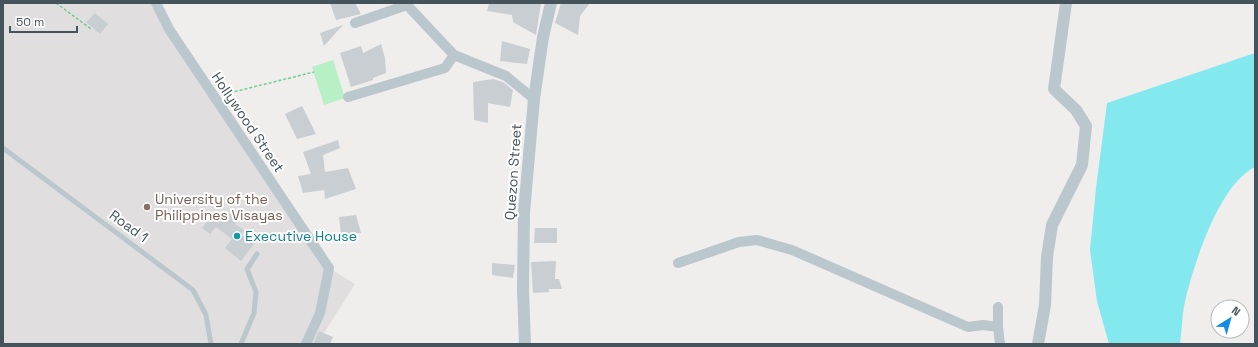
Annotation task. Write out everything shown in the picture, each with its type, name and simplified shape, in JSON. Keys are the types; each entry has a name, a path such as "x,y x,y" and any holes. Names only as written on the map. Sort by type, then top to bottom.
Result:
{"street":[{"name":"Hollywood Street","path":"156,3 169,29 329,268 320,313 306,344"},
{"name":"Quezon Street","path":"525,344 523,290 524,212 534,99 543,37 551,3"},
{"path":"1038,344 1046,305 1047,256 1052,225 1082,165 1086,126 1076,110 1054,89 1066,3"},
{"path":"355,23 407,5 454,55 506,76 534,99"},
{"path":"348,97 445,68 454,55"},
{"path":"678,264 739,242 757,240 792,250 968,327 998,327"},
{"path":"998,307 1000,344"}],"lane":[{"name":"Road 1","path":"3,148 193,290 206,315 211,344"},
{"path":"241,344 254,313 256,292 247,269 257,254"}],"path":[{"path":"56,3 91,29"},
{"path":"222,95 314,72"}],"shaded area":[{"name":"University of the Philippines Visayas","path":"3,3 154,3 329,268 355,284 317,344 3,344"}],"green space":[{"path":"333,60 345,98 324,105 312,67"}],"water":[{"path":"1255,53 1255,167 1242,176 1230,190 1219,207 1210,226 1189,285 1183,312 1180,344 1109,344 1097,301 1090,250 1107,103"}],"building":[{"path":"330,3 355,3 361,14 336,20"},
{"path":"489,3 541,3 536,35 513,22 512,15 487,11"},
{"path":"561,3 590,3 580,16 578,35 555,23"},
{"path":"95,13 108,24 100,34 86,22"},
{"path":"343,25 324,46 320,33"},
{"path":"502,41 530,49 527,64 500,61"},
{"path":"381,44 385,58 386,73 373,78 373,80 351,87 340,53 361,46 363,53"},
{"path":"493,79 503,82 513,90 510,107 488,103 488,123 474,120 473,82"},
{"path":"302,106 316,134 297,139 285,114"},
{"path":"338,140 340,148 323,155 325,172 348,168 356,189 325,199 324,190 303,193 298,176 311,174 303,152"},
{"name":"Executive House","path":"230,213 239,219 235,224 244,230 241,235 254,244 241,261 225,248 232,239 216,227 210,234 202,228 211,216 216,221 221,214 226,218"},
{"path":"356,215 361,233 341,234 339,217"},
{"path":"535,228 557,228 557,243 534,243"},
{"path":"556,261 555,279 559,279 562,289 548,289 550,292 533,293 531,262"},
{"path":"492,263 515,265 513,278 492,275"},
{"path":"319,331 333,337 330,344 313,344"}],"place":[{"name":"University of the Philippines Visayas","path":"147,207"},
{"name":"Executive House","path":"237,236"}]}
